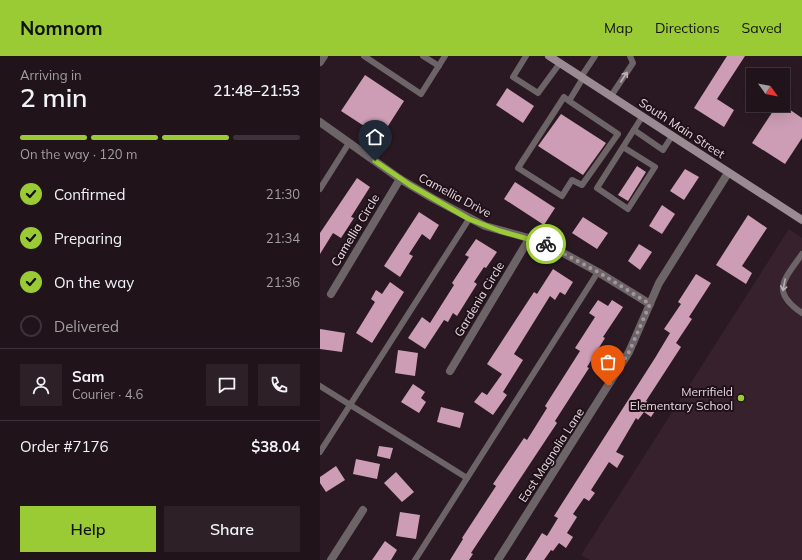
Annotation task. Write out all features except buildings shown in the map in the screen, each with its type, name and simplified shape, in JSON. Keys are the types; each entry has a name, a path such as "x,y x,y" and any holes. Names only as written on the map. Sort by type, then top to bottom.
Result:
{"main road":[{"name":"South Main Street","path":"549,56 802,220"}],"street":[{"path":"320,62 324,56"},
{"name":"Camellia Drive","path":"320,122 400,179 469,219 484,226 543,242 598,272 650,304"},
{"name":"East Magnolia Lane","path":"498,560 629,352 659,283 728,173"},
{"name":"Camellia Circle","path":"332,294 400,179"},
{"name":"Gardenia Circle","path":"450,371 529,239"},
{"path":"331,560 362,510"}],"lane":[{"path":"364,56 421,94 445,56"},
{"path":"423,56 439,66"},
{"path":"526,56 513,77 538,93 560,63"},
{"path":"569,101 595,56"},
{"path":"611,96 633,63 630,56"},
{"path":"564,97 569,101 618,134 582,186 572,180 562,196 518,168 564,97"},
{"path":"623,146 655,167 628,209 597,188 623,146 642,117"},
{"path":"634,130 663,150 672,136"},
{"path":"320,189 349,143"},
{"path":"320,452 469,219"},
{"path":"802,254 787,276 783,286 786,300 802,313"},
{"path":"415,560 598,272"},
{"path":"320,386 467,478"}],"shaded area":[{"name":"Merrifield Elementary School","path":"789,229 802,238 802,560 590,560 581,555"}],"way so far":[{"path":"546,244 598,272 650,304 629,352 608,386"}],"place":[{"name":"Merrifield Elementary School","path":"741,398"}],"route":[{"path":"375,161 400,179 469,219 484,226 546,244"}]}
